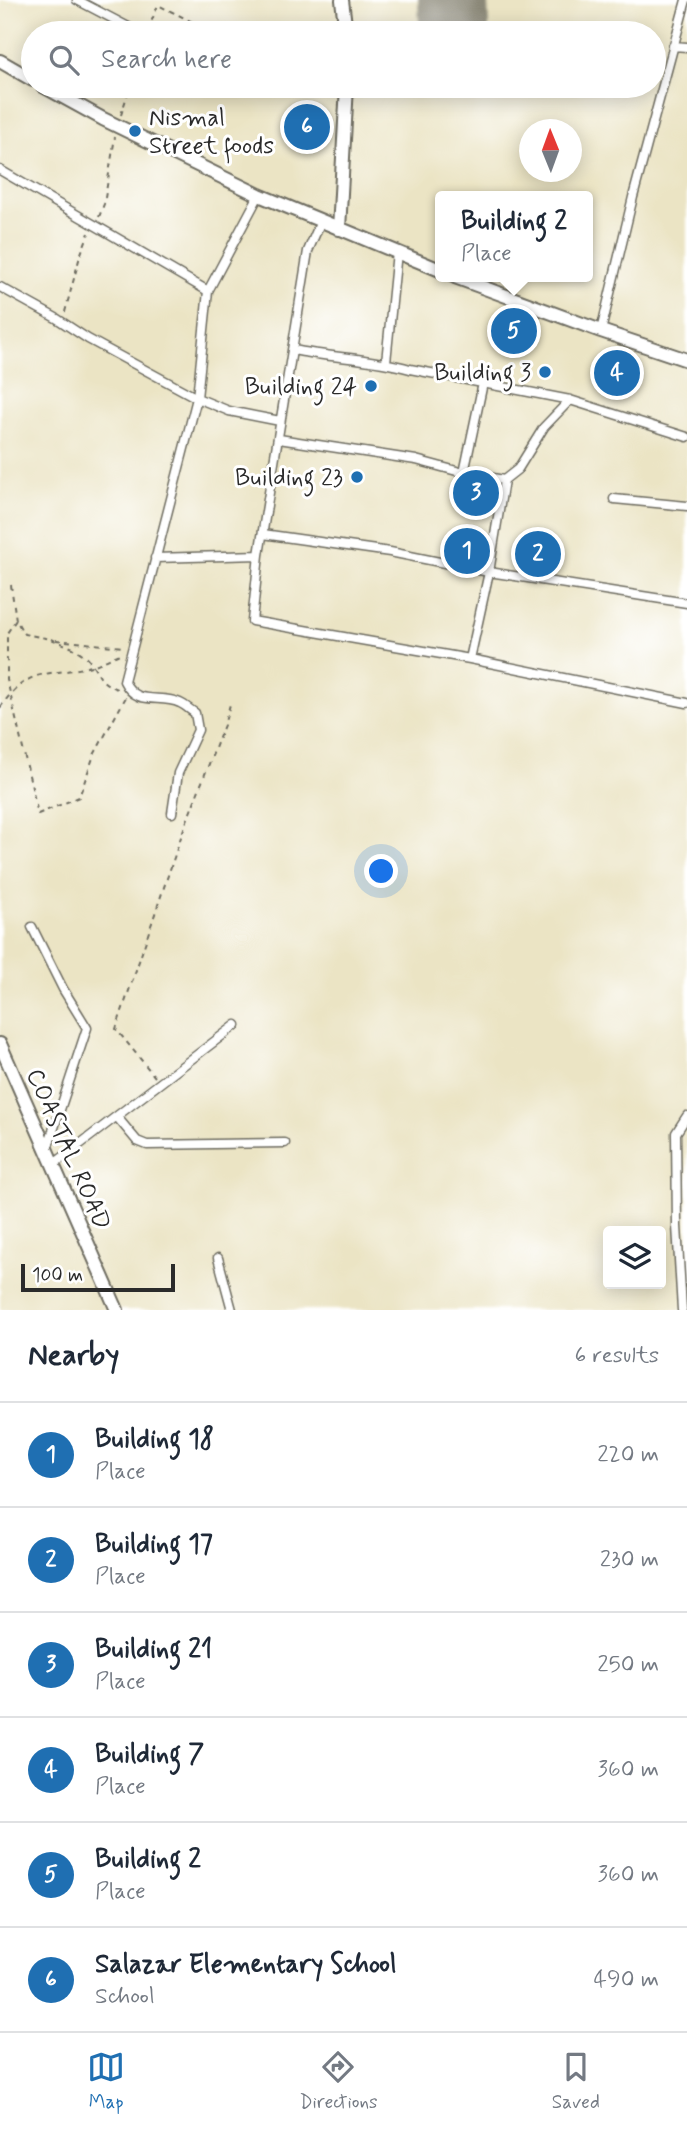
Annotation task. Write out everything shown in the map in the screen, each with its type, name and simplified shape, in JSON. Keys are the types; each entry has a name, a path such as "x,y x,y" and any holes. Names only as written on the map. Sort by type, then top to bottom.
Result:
{"street":[{"path":"77,0 117,21"},
{"path":"342,0 345,21"},
{"path":"666,72 686,0"},
{"path":"673,46 687,47"},
{"path":"0,61 21,73"},
{"path":"65,98 259,195 435,268"},
{"path":"340,229 346,98"},
{"path":"601,331 659,98"},
{"path":"0,170 37,194 208,291"},
{"path":"172,813 178,772 198,730 195,713 179,702 144,698 129,691 124,681 197,398 208,291 259,195"},
{"path":"321,221 308,251 259,555 252,621 470,659 687,703"},
{"path":"386,362 397,252"},
{"path":"469,282 687,360"},
{"path":"0,287 88,339 197,398 229,411 280,422"},
{"path":"293,351 386,362 570,400 687,437"},
{"path":"464,473 483,383"},
{"path":"470,659 489,572 504,480 517,469 544,427 570,400"},
{"path":"279,439 416,460 504,480"},
{"path":"614,499 687,506"},
{"path":"263,534 390,552 489,572 687,603"},
{"path":"155,558 259,555"},
{"path":"32,927 63,989 87,1028 47,1149"},
{"path":"54,1164 236,1025"},
{"name":"COASTAL ROAD","path":"0,1044 117,1310"},
{"path":"682,1310 677,1226 676,1133 687,1116"},
{"path":"117,1117 137,1140 147,1145 285,1143"},
{"path":"218,1258 232,1310"}],"path":[{"path":"152,21 158,5 191,21"},
{"path":"62,322 80,256 104,205 111,155 126,98"},
{"path":"11,585 16,621 24,634 132,648"},
{"path":"16,621 7,633 7,680 38,814 79,797 94,755 129,691 102,682 87,657 51,639"},
{"path":"0,708 10,693 29,677 92,666 132,648"},
{"path":"160,1083 116,1029 183,831 231,701"}],"runway":[{"path":"453,0 454,21"}],"place":[{"name":"Salazar Elementary School","path":"307,127"},
{"name":"Nismal Street foods","path":"135,131"},
{"name":"Building 2","path":"514,331"},
{"name":"Building 3","path":"545,372"},
{"name":"Building 7","path":"617,373"},
{"name":"Building 24","path":"371,386"},
{"name":"Building 23","path":"357,477"},
{"name":"Building 21","path":"476,493"},
{"name":"Building 18","path":"467,551"},
{"name":"Building 17","path":"538,554"}]}
